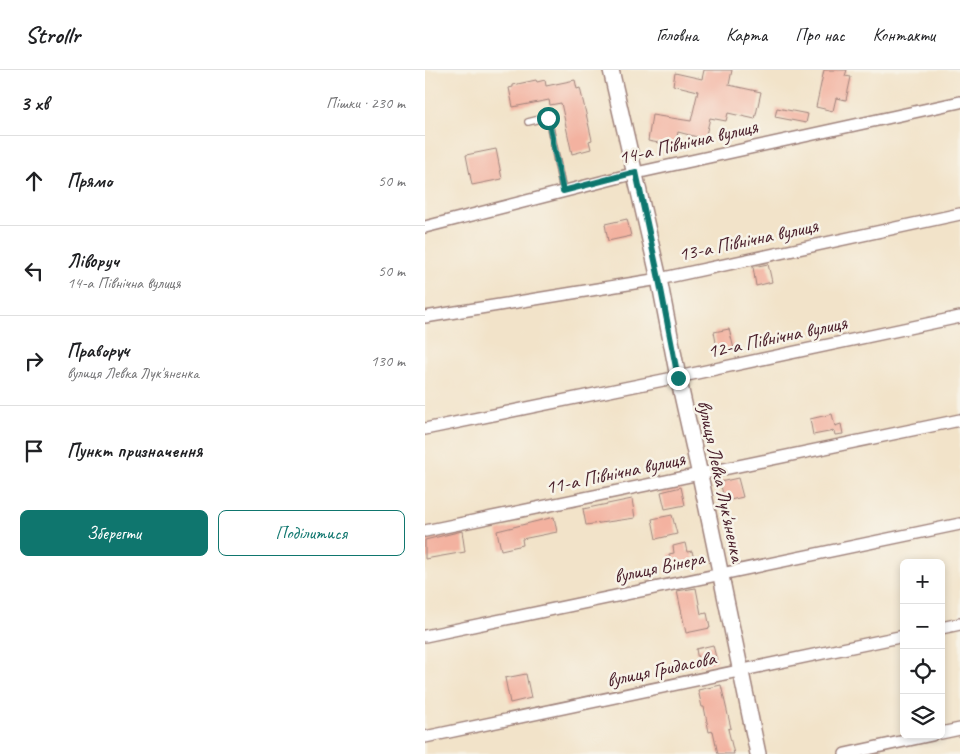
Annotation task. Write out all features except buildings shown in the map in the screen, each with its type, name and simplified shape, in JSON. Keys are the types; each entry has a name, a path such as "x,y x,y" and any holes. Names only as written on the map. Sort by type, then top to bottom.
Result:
{"street":[{"name":"вулиця Левка Лук'яненка","path":"611,70 636,172 659,279 678,378 758,754"},
{"name":"14-а Північна вулиця","path":"425,226 636,172 960,102"},
{"name":"13-а Північна вулиця","path":"425,317 659,279 960,214"},
{"name":"12-а Північна вулиця","path":"425,428 678,378 960,317"},
{"name":"11-а Північна вулиця","path":"425,531 960,420"},
{"name":"вулиця Вінера","path":"425,636 960,524"},
{"path":"945,627 960,624"},
{"name":"вулиця Гридасова","path":"425,737 900,637"},
{"path":"945,732 960,729"},
{"path":"845,754 914,739"}],"lane":[{"path":"528,122 548,118 563,191"}],"route":[{"path":"548,118 563,191 636,172 678,378"}]}
